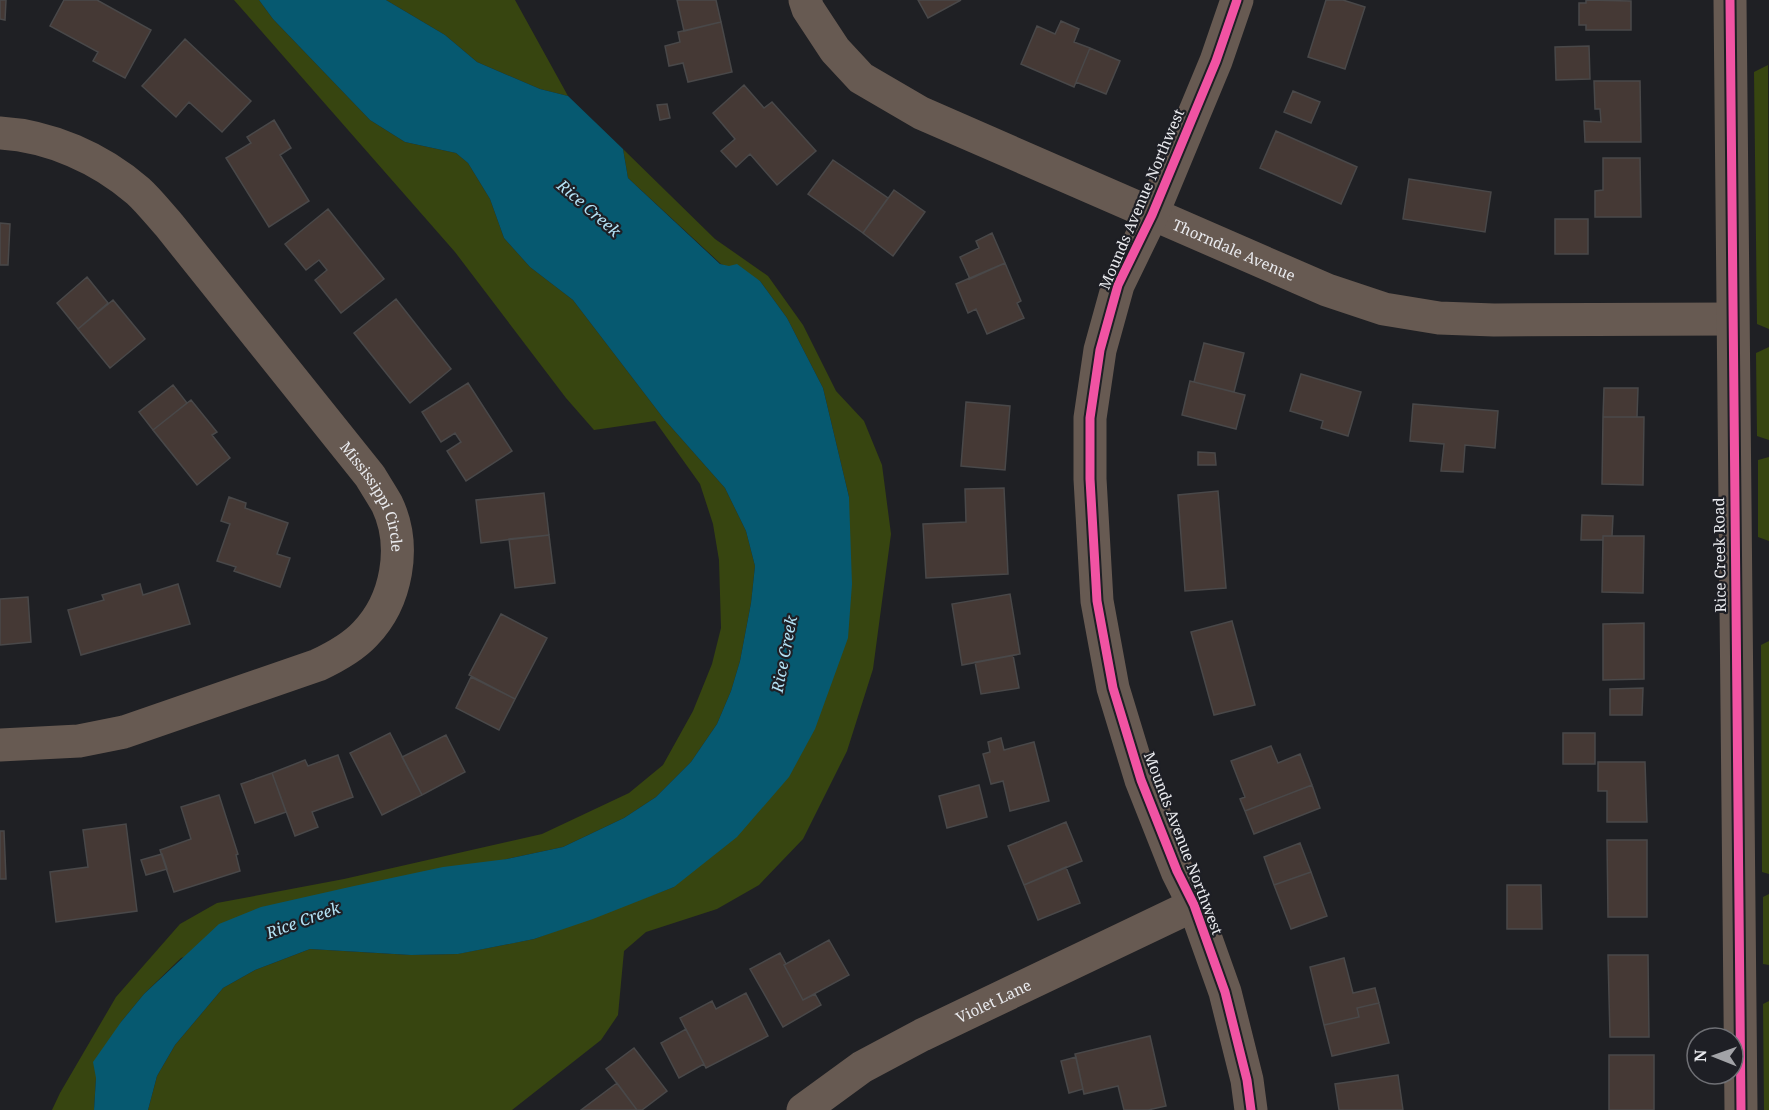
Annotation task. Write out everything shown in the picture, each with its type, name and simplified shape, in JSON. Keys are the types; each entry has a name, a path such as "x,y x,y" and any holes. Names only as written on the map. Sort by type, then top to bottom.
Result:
{"street":[{"name":"Thorndale Avenue","path":"804,0 835,50 861,78 921,113 1327,290 1384,309 1439,318 1732,320"},
{"name":"Mounds Avenue Northwest","path":"1237,0 1216,61 1152,215 1118,285 1100,350 1090,418 1090,479 1096,590 1113,688 1141,780 1177,871 1194,905 1225,993 1247,1080 1251,1110"},
{"name":"Rice Creek Road","path":"1730,0 1741,1110"},
{"name":"Mississippi Circle","path":"0,133 59,144 100,164 138,191 169,225 370,477 388,506 397,539 397,562 393,585 385,606 365,634 339,656 124,732 79,741 0,745"},
{"name":"Violet Lane","path":"803,1110 862,1067 922,1035 1194,905"}],"green space":[{"path":"234,0 259,0 273,19 370,120 405,142 456,153 468,163 490,199 504,238 530,267 573,300 664,419 725,488 746,531 755,566 751,603 740,661 731,691 717,724 691,762 656,797 624,818 563,847 507,859 181,958 144,994 121,1022 96,1078 94,1110 52,1110 116,997 180,924 217,903 344,879 542,834 629,793 663,765 693,711 712,664 721,628 719,560 713,524 700,484 655,421 594,430 566,398 455,252"},
{"path":"386,0 515,0 568,96 540,89 477,62 445,35"},
{"path":"1768,65 1769,329 1757,324 1754,72"},
{"path":"623,149 715,239 768,276 803,325 836,391 864,421 882,465 891,534 873,669 847,751 803,839 759,885 717,909 646,932 624,951 618,1015 601,1040 512,1110 148,1110 157,1076 175,1045 223,988 255,970 310,949 411,955 457,954 534,939 674,887 849,497 823,388 787,318 760,281 721,264 628,178"},
{"path":"1769,347 1769,440 1757,436 1756,353"},
{"path":"1769,457 1769,541 1758,537 1758,460"},
{"path":"1769,641 1769,874 1762,872 1761,645"},
{"path":"1769,894 1769,965 1763,964 1763,897"},
{"path":"1769,1001 1769,1110 1764,1110 1763,1004"}],"water":[{"name":"Rice Creek","path":"259,0 386,0 445,35 477,62 540,89 568,96 623,149 628,178 720,264 729,266 737,264 760,281 787,318 823,388 849,497 852,584 848,638 815,729 789,777 737,837 674,887 534,939 458,954 411,955 310,949 255,970 223,988 175,1045 157,1076 148,1110 94,1110 96,1078 93,1062 144,994 219,924 261,907 354,886 443,867 507,859 563,847 624,818 656,797 691,762 717,724 731,691 740,661 751,603 755,566 746,531 725,488 664,419 573,300 530,267 504,238 490,199 468,163 456,153 405,142 370,120 273,19"}],"building":[{"path":"0,0 6,0 5,20 0,19"},
{"path":"64,0 97,0 151,30 125,78 93,61 98,52 50,26"},
{"path":"677,0 716,0 721,22 684,31"},
{"path":"918,0 961,0 928,18"},
{"path":"1326,0 1343,0 1365,7 1345,69 1308,57"},
{"path":"1586,0 1631,1 1631,30 1586,30 1586,25 1579,25 1579,3 1586,3"},
{"path":"1061,21 1079,29 1074,42 1090,48 1074,87 1021,64 1037,26 1055,34"},
{"path":"721,22 732,72 688,82 683,63 669,66 665,46 680,42 678,32"},
{"path":"185,39 251,101 222,132 189,102 176,117 142,86"},
{"path":"1589,46 1590,79 1556,80 1555,47"},
{"path":"1090,48 1120,61 1106,94 1076,82"},
{"path":"1594,81 1640,81 1641,142 1585,142 1584,121 1601,122 1600,109 1595,109"},
{"path":"744,85 764,108 772,102 816,151 777,185 750,154 736,167 721,151 735,139 713,113"},
{"path":"1293,91 1320,102 1311,123 1284,112"},
{"path":"667,104 670,118 660,120 657,105"},
{"path":"274,120 291,148 280,155 309,201 269,227 226,158 251,143 247,137"},
{"path":"1276,131 1357,167 1341,204 1260,168"},
{"path":"1603,158 1640,158 1641,217 1595,217 1595,191 1603,190"},
{"path":"833,160 888,198 863,233 808,194"},
{"path":"1409,179 1491,192 1485,232 1403,219"},
{"path":"894,190 925,212 893,256 863,233"},
{"path":"328,209 384,279 341,313 315,280 327,270 319,260 306,270 285,244"},
{"path":"1555,219 1588,219 1588,254 1555,254"},
{"path":"0,223 10,224 8,265 0,265"},
{"path":"992,233 1005,263 970,279 960,257 979,248 976,241"},
{"path":"1005,263 1021,301 1017,303 1024,318 987,334 976,309 968,313 956,284"},
{"path":"87,277 108,303 78,329 57,303"},
{"path":"396,299 451,369 410,403 354,333"},
{"path":"113,300 145,339 110,368 78,329"},
{"path":"1204,343 1244,353 1234,392 1194,382"},
{"path":"1301,374 1361,392 1348,436 1321,428 1323,421 1290,411"},
{"path":"1190,381 1245,395 1236,429 1182,415"},
{"path":"468,383 512,451 466,481 447,451 461,442 455,433 441,442 422,412"},
{"path":"173,385 187,403 153,430 139,412"},
{"path":"1604,388 1638,388 1637,417 1603,417"},
{"path":"191,400 217,432 212,435 230,458 197,485 153,430"},
{"path":"966,402 1010,406 1005,470 961,466"},
{"path":"1413,404 1498,411 1495,448 1465,445 1463,472 1441,471 1444,444 1410,441"},
{"path":"1603,417 1644,417 1643,485 1602,484"},
{"path":"1198,452 1215,453 1216,465 1198,465"},
{"path":"1004,488 1008,574 926,578 923,524 966,522 965,489"},
{"path":"1218,491 1226,588 1185,591 1178,495"},
{"path":"544,493 549,535 481,543 476,500"},
{"path":"229,497 246,503 245,508 288,523 277,554 290,558 280,587 234,571 236,567 217,561 230,524 221,521"},
{"path":"1582,515 1613,516 1612,536 1603,536 1603,540 1581,540"},
{"path":"549,535 555,583 515,588 509,539"},
{"path":"1603,536 1644,536 1643,593 1602,592"},
{"path":"140,584 143,595 178,584 190,624 81,655 68,610 104,600 102,595"},
{"path":"1010,594 1020,654 962,665 952,604"},
{"path":"28,597 31,642 0,645 0,599"},
{"path":"501,614 547,638 515,699 469,675"},
{"path":"1232,621 1255,705 1214,715 1191,632"},
{"path":"1644,623 1644,679 1603,680 1603,624"},
{"path":"1013,655 1019,688 981,694 975,662"},
{"path":"471,677 515,699 499,730 456,708"},
{"path":"1643,688 1642,715 1610,715 1610,689"},
{"path":"390,733 422,795 382,815 350,753"},
{"path":"1563,733 1595,733 1595,764 1563,764"},
{"path":"446,735 465,772 422,795 402,757"},
{"path":"1001,738 1004,750 1034,742 1049,801 1010,811 1003,781 991,784 983,754 990,752 988,742"},
{"path":"1271,746 1278,763 1300,754 1312,785 1245,811 1240,799 1245,797 1231,761"},
{"path":"338,755 353,797 312,812 318,827 295,836 272,773 305,760 308,766"},
{"path":"1598,762 1645,762 1647,822 1607,822 1607,791 1598,791"},
{"path":"272,773 286,812 255,823 241,784"},
{"path":"979,785 987,817 947,828 939,796"},
{"path":"1312,785 1320,808 1254,834 1245,811"},
{"path":"219,795 238,854 236,855 240,871 174,892 160,850 191,839 181,807"},
{"path":"1066,822 1082,861 1024,885 1008,846"},
{"path":"126,824 137,911 56,922 50,872 88,867 83,830"},
{"path":"0,831 4,831 6,879 0,879"},
{"path":"1607,840 1647,840 1647,917 1608,917"},
{"path":"1300,843 1311,872 1274,885 1264,857"},
{"path":"162,854 167,869 146,875 141,860"},
{"path":"1066,867 1080,903 1038,920 1024,885"},
{"path":"1311,872 1327,916 1291,929 1274,885"},
{"path":"1507,885 1541,885 1542,929 1507,929"},
{"path":"829,940 849,975 803,1000 784,965"},
{"path":"780,953 803,1000 815,994 821,1005 783,1027 750,969"},
{"path":"1608,955 1648,955 1649,1037 1610,1037"},
{"path":"1344,958 1353,993 1375,988 1379,1003 1357,1008 1359,1017 1324,1025 1310,967"},
{"path":"746,993 768,1036 706,1068 680,1018 712,1001 716,1009"},
{"path":"1379,1003 1389,1043 1332,1056 1324,1025 1359,1017 1357,1008"},
{"path":"686,1029 704,1064 679,1078 661,1043"},
{"path":"1150,1036 1166,1106 1148,1110 1124,1110 1118,1086 1084,1094 1075,1054"},
{"path":"634,1048 667,1091 642,1110 637,1110 606,1069"},
{"path":"1609,1055 1654,1055 1654,1110 1609,1110"},
{"path":"1076,1057 1083,1089 1069,1093 1061,1061"},
{"path":"1398,1075 1403,1110 1339,1110 1335,1084"},
{"path":"617,1083 637,1110 581,1110"}],"cycle path":[{"path":"1237,0 1216,61 1152,215 1118,285 1100,350 1090,418 1090,479 1097,601 1113,688 1141,780 1177,871 1194,905 1225,992 1247,1080 1251,1110"},
{"path":"1730,0 1741,1110"}]}
